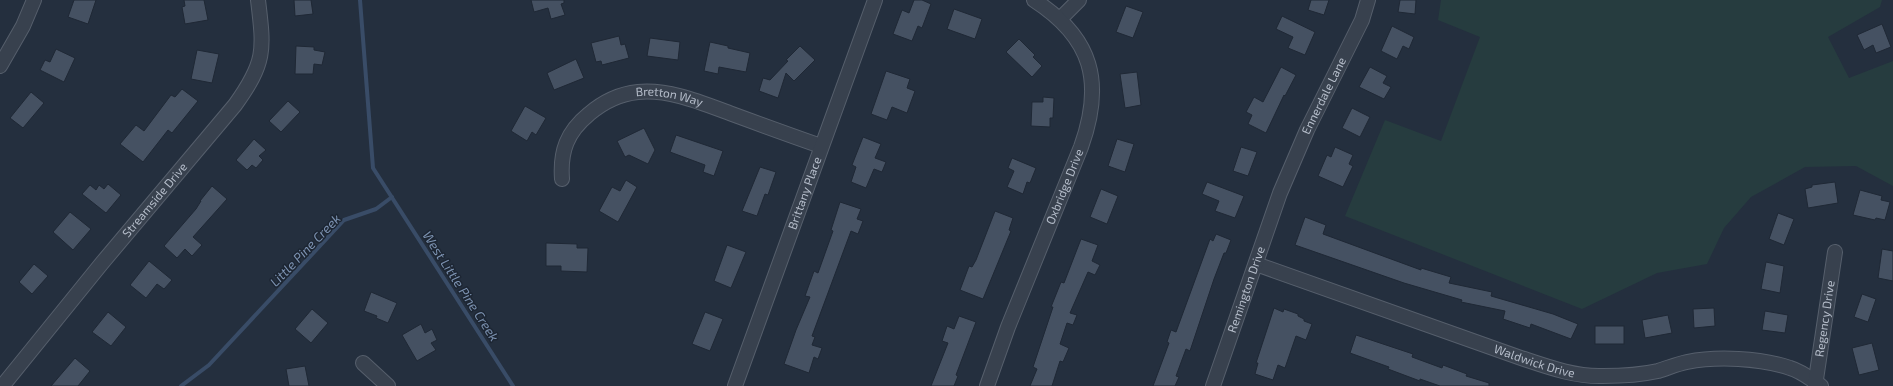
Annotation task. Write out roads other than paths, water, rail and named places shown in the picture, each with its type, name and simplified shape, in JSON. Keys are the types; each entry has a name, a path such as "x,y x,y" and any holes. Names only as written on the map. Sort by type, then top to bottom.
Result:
{"street":[{"path":"0,66 23,26 34,0"},
{"name":"Streamside Drive","path":"4,383 250,85 256,72 262,48 258,0"},
{"name":"Brittany Place","path":"735,386 875,0"},
{"name":"Oxbridge Drive","path":"986,386 1008,327 1081,147 1090,120 1093,94 1090,68 1080,43 1060,19 1034,0"},
{"path":"1060,19 1079,0"},
{"name":"Ennerdale Lane","path":"1280,193 1307,130 1362,20 1368,0"},
{"name":"Bretton Way","path":"562,179 561,160 564,150 574,129 582,119 615,97 638,92 662,92 690,99 821,146"},
{"name":"Remington Drive","path":"1213,386 1280,193"},
{"name":"Regency Drive","path":"1817,385 1836,252"},
{"name":"Waldwick Drive","path":"1256,264 1520,358 1584,376 1626,375 1656,371 1687,362 1718,358 1748,360 1789,368 1804,374 1817,385"},
{"path":"363,363 388,386"}],"waterway":[{"name":"West Little Pine Creek","path":"360,0 373,168 513,386"},
{"name":"Little Pine Creek","path":"181,386 209,365 344,220 376,209 392,197"}]}
